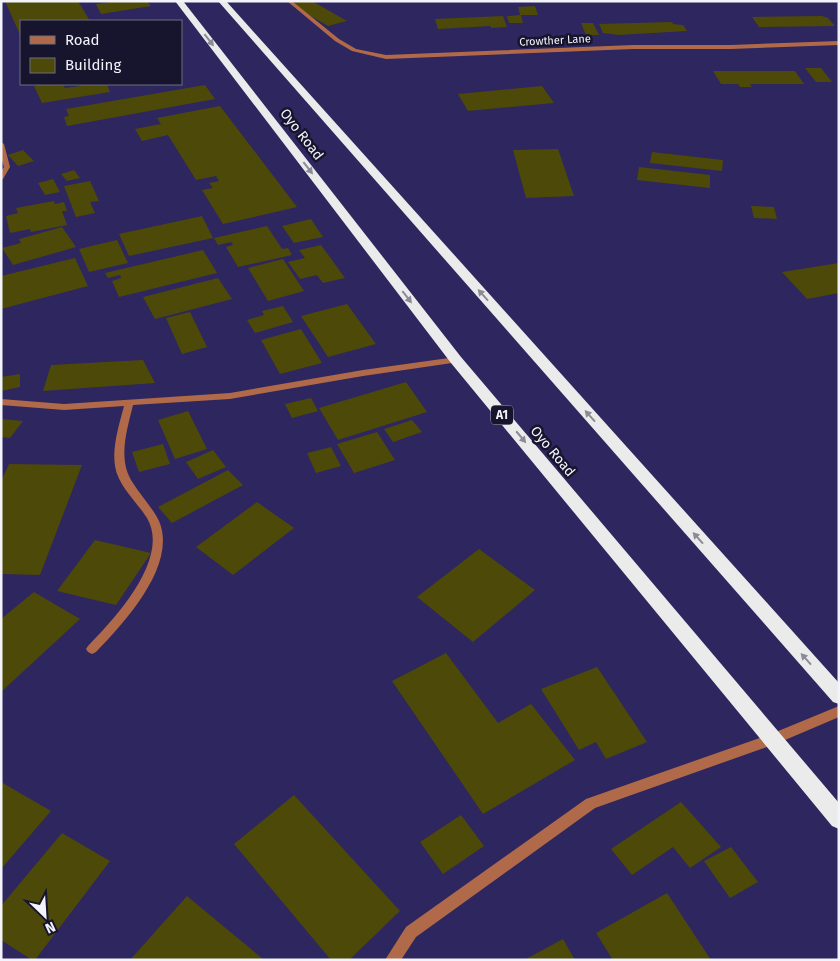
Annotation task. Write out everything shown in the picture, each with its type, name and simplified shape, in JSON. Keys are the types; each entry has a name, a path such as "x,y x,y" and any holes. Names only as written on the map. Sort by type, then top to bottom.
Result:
{"highway":[{"name":"Oyo Road","path":"179,1 456,360 839,819"},
{"name":"Oyo Road","path":"222,1 839,696"}],"street":[{"name":"Crowther Lane","path":"289,1 336,40 354,50 386,57 633,47 739,47 839,42"},
{"path":"1,144 7,167 1,178"},
{"path":"1,402 64,407 230,396 363,373 456,360"},
{"path":"92,649 128,609 151,568 158,542 158,532 154,521 121,469 120,446 129,403"},
{"path":"392,960 412,932 591,803 774,739 839,711"}],"building":[{"path":"5,1 78,1 89,20 20,20 20,35"},
{"path":"116,1 147,1 151,6 101,14 96,4"},
{"path":"312,1 347,21 328,26 290,4"},
{"path":"535,6 538,15 520,15 518,7"},
{"path":"521,15 523,23 509,23 507,16"},
{"path":"503,16 507,27 438,29 435,19"},
{"path":"822,16 828,18 835,26 759,27 752,17"},
{"path":"672,22 673,24 683,25 687,31 618,35 603,33 599,24"},
{"path":"581,23 593,23 599,35 586,35"},
{"path":"805,68 821,68 832,82 816,82"},
{"path":"713,71 795,71 804,84 750,84 752,87 740,87 738,84 721,84"},
{"path":"64,85 65,88 80,85 107,85 110,92 42,103 34,86"},
{"path":"205,85 215,99 67,126 64,117 69,116 66,109"},
{"path":"542,86 554,103 468,111 458,94"},
{"path":"220,106 297,207 223,224 202,190 213,188 209,183 219,181 216,176 196,180 168,135 142,141 135,129 161,124 157,118"},
{"path":"558,149 574,196 526,198 513,150"},
{"path":"23,150 34,161 18,166 8,155"},
{"path":"652,152 723,160 722,171 650,163"},
{"path":"639,167 710,175 710,188 637,180"},
{"path":"74,170 80,178 67,181 61,174"},
{"path":"53,179 60,192 45,195 38,183"},
{"path":"90,181 99,201 90,202 95,213 76,217 64,186"},
{"path":"54,201 55,204 64,202 67,211 62,211 67,225 31,232 30,229 10,233 6,216 18,213 16,208"},
{"path":"751,206 774,207 777,219 754,218"},
{"path":"202,216 213,238 129,256 119,234"},
{"path":"311,219 323,237 294,243 282,226"},
{"path":"267,226 282,249 288,248 292,255 238,267 226,247 233,245 231,242 218,245 214,238"},
{"path":"62,227 76,247 13,265 2,248 21,243 19,239"},
{"path":"117,240 128,263 89,272 79,249"},
{"path":"321,245 345,278 323,283 317,275 300,279 288,262 305,258 299,250"},
{"path":"203,250 217,273 119,297 112,281 121,278 120,275 108,278 105,273"},
{"path":"75,258 88,286 1,309 1,276"},
{"path":"283,259 304,291 268,301 248,268"},
{"path":"839,263 839,293 807,299 782,272"},
{"path":"218,278 232,299 155,319 143,297"},
{"path":"347,304 376,344 328,357 301,316"},
{"path":"283,306 293,322 255,333 247,320 264,315 262,311"},
{"path":"190,312 207,347 182,354 166,318"},
{"path":"301,329 322,363 280,374 261,340"},
{"path":"143,360 155,383 43,391 51,365"},
{"path":"20,374 20,387 1,391 1,377"},
{"path":"406,382 427,412 338,440 319,408"},
{"path":"311,398 318,411 292,418 285,404"},
{"path":"188,411 207,449 175,459 158,420"},
{"path":"1,419 23,421 10,438 1,437"},
{"path":"412,420 422,432 393,442 384,429"},
{"path":"377,432 395,460 354,473 337,444"},
{"path":"163,444 170,464 139,472 132,452"},
{"path":"331,447 341,466 316,473 307,453"},
{"path":"213,450 226,467 198,479 186,462"},
{"path":"9,464 82,465 40,575 1,574 1,481"},
{"path":"228,470 243,485 172,523 158,507"},
{"path":"257,502 294,528 233,575 196,547"},
{"path":"95,540 151,553 116,605 57,591"},
{"path":"479,549 535,590 473,642 417,597"},
{"path":"34,592 80,619 1,692 1,619"},
{"path":"446,653 498,723 531,704 575,760 483,814 392,681"},
{"path":"597,667 647,742 606,759 596,742 579,750 541,689"},
{"path":"1,782 51,811 1,869"},
{"path":"294,795 400,911 349,960 331,960 234,844"},
{"path":"681,802 721,847 690,868 673,847 632,875 611,849"},
{"path":"461,815 484,846 443,874 420,842"},
{"path":"62,833 110,861 35,960 32,960 1,940 1,906"},
{"path":"731,847 758,882 730,898 704,861"},
{"path":"667,893 711,960 613,960 596,933"},
{"path":"187,896 264,960 130,960"},
{"path":"563,939 575,960 524,960"}]}
